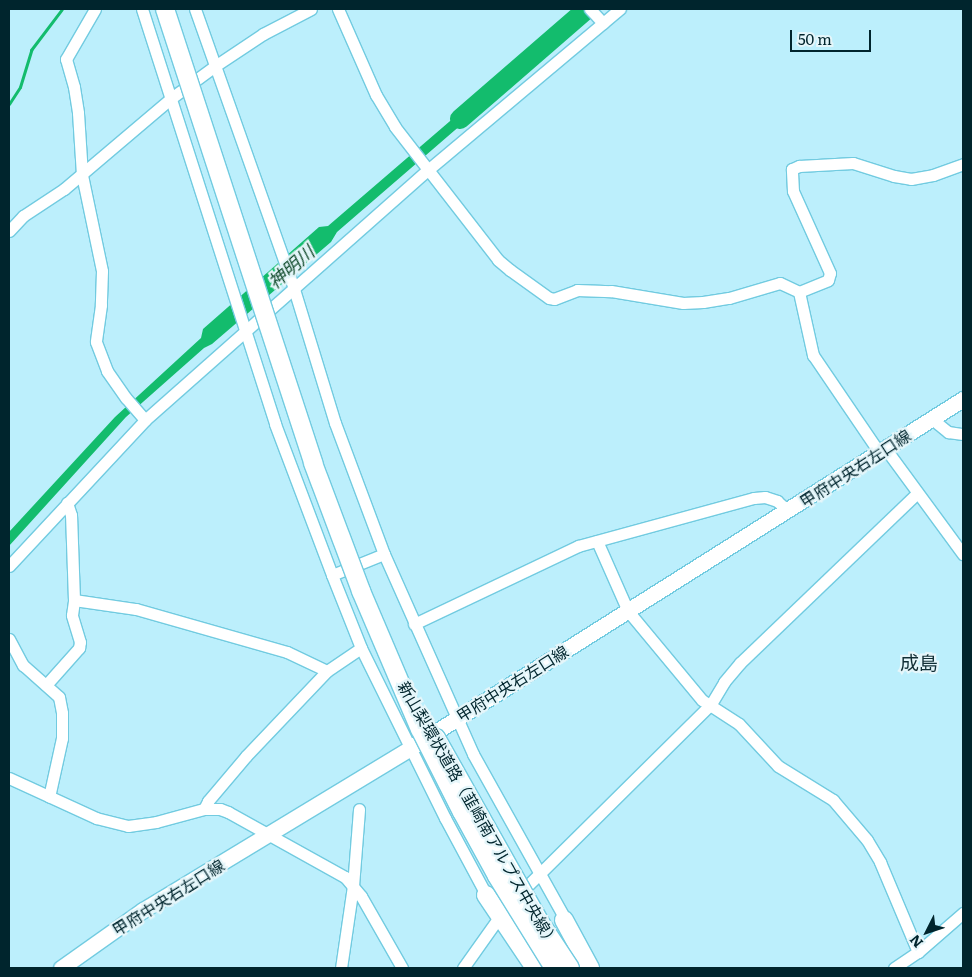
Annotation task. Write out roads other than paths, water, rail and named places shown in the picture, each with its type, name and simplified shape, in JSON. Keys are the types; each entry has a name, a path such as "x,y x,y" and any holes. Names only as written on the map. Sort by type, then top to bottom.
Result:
{"highway":[{"name":"新山梨環状道路（韮崎南アルプス中央線）","path":"165,9 313,463 339,537 420,729 497,876 554,968"},
{"name":"新山梨環状道路（韮崎南アルプス中央線）","path":"389,658 451,762 539,921 570,968"},
{"path":"486,895 535,968"},
{"path":"564,920 590,968"}],"main road":[{"name":"甲府中央右左口線","path":"61,968 143,910 410,748 963,400"}],"street":[{"path":"95,9 66,58 74,87 78,113 82,175 102,270 101,305 96,342 107,371 143,418"},
{"path":"142,9 243,329 275,424 332,575 361,648 486,895"},
{"path":"195,9 292,284 335,423 384,554 473,754 564,920 600,968"},
{"path":"9,231 23,216 82,175 170,99 263,34 311,9"},
{"path":"338,9 376,95 395,127 428,167 498,260 549,298 554,299 578,290 611,292 683,303 703,302 729,298 780,283 799,292 828,280 830,273 793,191 792,169 799,166 853,163 911,179 933,175 963,164"},
{"path":"9,566 143,418 292,284 428,167 597,16 620,9"},
{"path":"799,292 813,355 882,450 963,554"},
{"path":"932,419 948,432 963,434"},
{"path":"463,968 499,915 711,704 724,682 740,663 916,492"},
{"path":"414,624 578,546 754,498 765,497 777,501 788,511"},
{"path":"46,685 79,648 80,642 72,615 74,600 71,515 67,503"},
{"path":"597,541 628,611 702,700 711,704 739,724 778,766 833,800 850,818 880,862 918,952"},
{"path":"332,575 384,554"},
{"path":"74,600 136,609 286,652 327,671"},
{"path":"9,639 23,665 59,697 62,713 62,738 49,797"},
{"path":"204,809 208,801 246,756 327,671 361,648"},
{"path":"9,778 96,818 128,826 156,822 204,809 220,809 228,812 334,868 353,886 380,928 402,968"},
{"path":"342,968 353,886 359,809"},
{"path":"894,968 918,952 963,913"},
{"path":"499,915 528,968"}],"water":[{"path":"478,97 484,105 337,232 331,242 212,344 204,348 126,417 9,546 9,532 115,417 201,338 203,329 319,227 328,226"}],"waterway":[{"path":"9,104 20,87 31,50 62,9"},
{"name":"神明川","path":"460,119 587,9"}],"district":[{"name":"成島","path":"919,663"}]}
